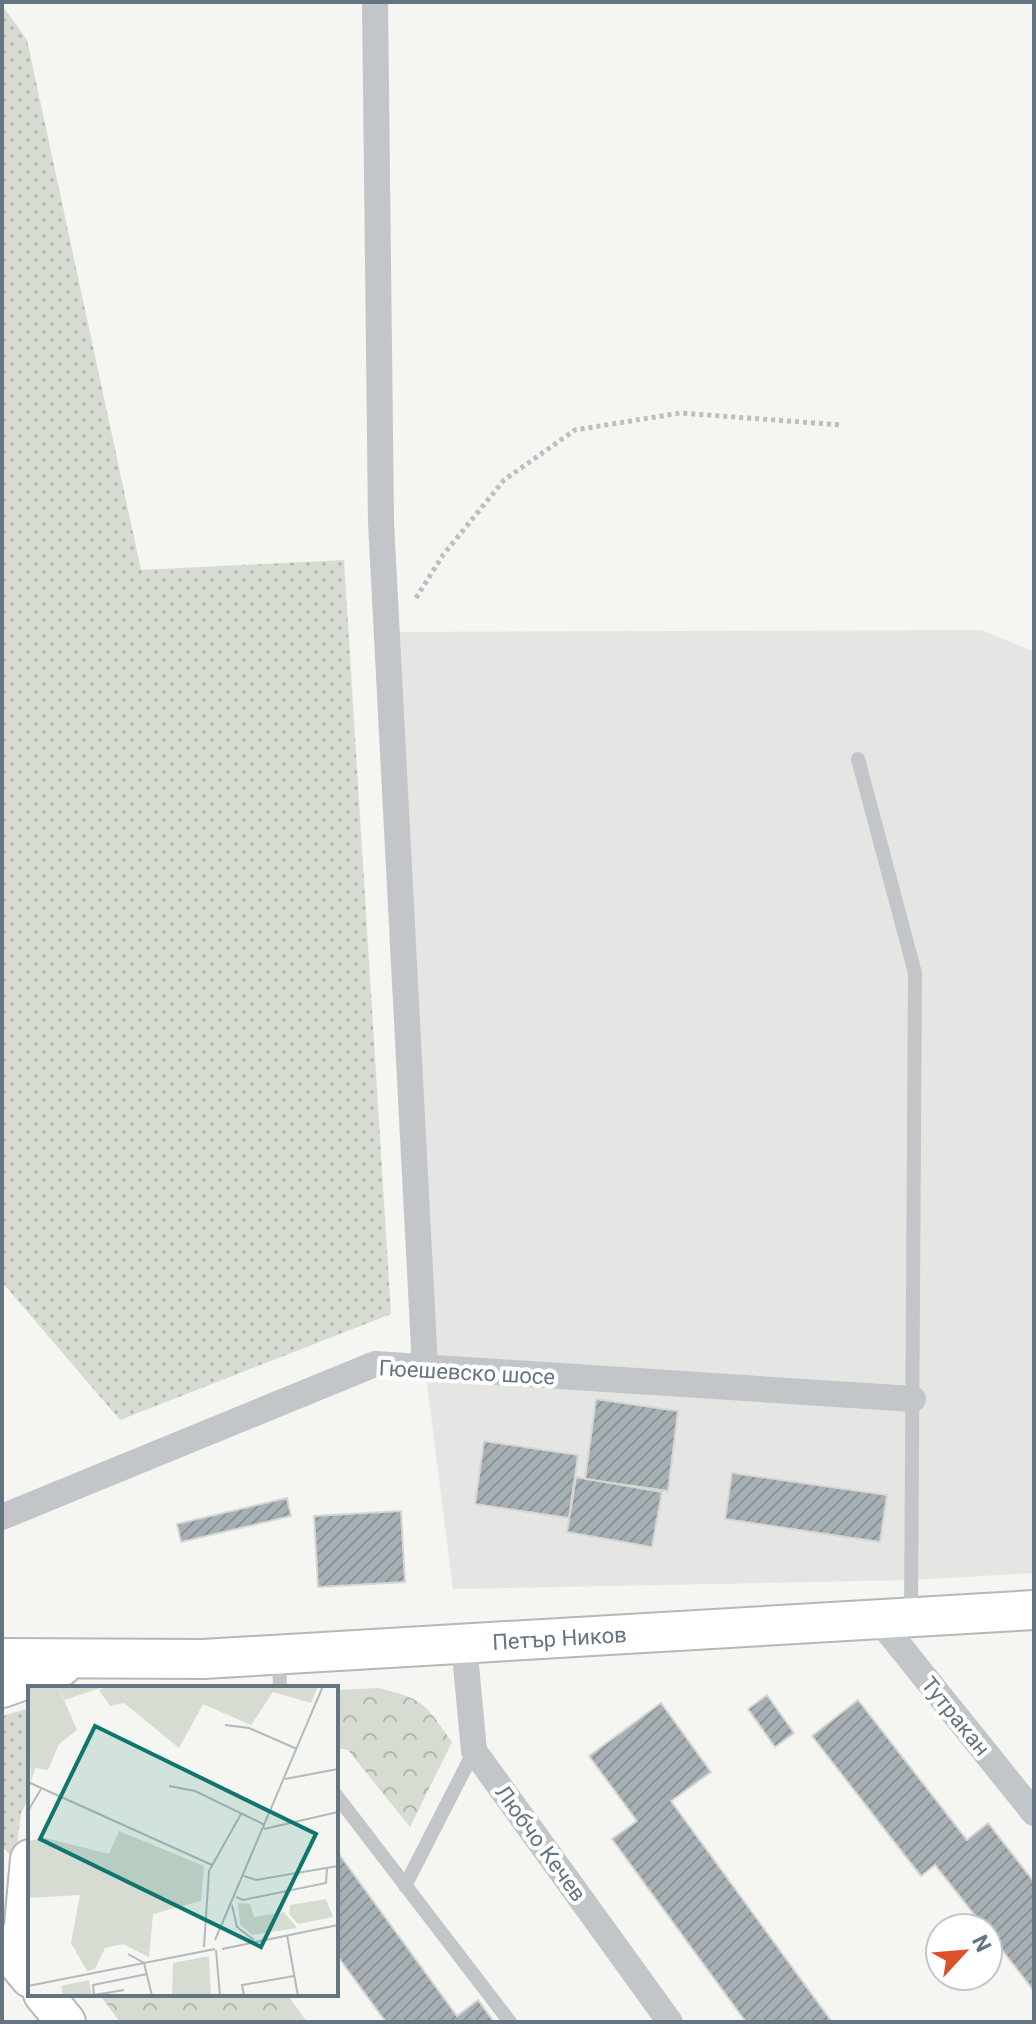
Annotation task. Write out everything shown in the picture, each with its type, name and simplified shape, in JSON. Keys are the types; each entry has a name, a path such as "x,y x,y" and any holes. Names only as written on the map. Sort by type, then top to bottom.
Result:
{"street":[{"path":"375,2 381,522 425,1367"},
{"name":"Гюешевско шосе","path":"2,1517 375,1364 913,1399"},
{"name":"Петър Ников","path":"2,1658 203,1659 279,1671 464,1644 1034,1610"},
{"name":"Тутракан","path":"894,1618 1034,1813"},
{"path":"464,1644 474,1751"},
{"name":"Петър Ников","path":"2,1688 86,1658"},
{"path":"157,1686 203,1659"},
{"name":"Любчо Кечев","path":"474,1751 670,2022"},
{"path":"21,1958 28,1881"},
{"path":"2,1916 21,1958"},
{"path":"47,1996 66,2022"}],"lane":[{"path":"858,759 915,973 913,1399 894,1618"},
{"path":"405,1886 474,1751"},
{"path":"338,1798 510,2022"}],"path":[{"path":"387,632 417,597 443,555 504,480 575,430 680,413 842,425"}],"shaded area":[{"path":"981,630 1034,652 1034,1573 912,1580 453,1589 425,1367 387,632"}],"green space":[{"path":"2,5 27,40 141,570 344,560 391,1314 120,1420 2,1282"},
{"path":"378,1688 415,1700 429,1711 452,1742 410,1827 348,1750 338,1748 338,1690"},
{"path":"28,1709 28,1800 21,1813 15,1861 2,1846 2,1716"},
{"path":"100,1996 288,1996 307,2022 120,2022"}],"building":[{"path":"596,1399 678,1411 668,1491 585,1479"},
{"path":"484,1441 578,1455 569,1518 475,1504"},
{"path":"732,1473 887,1495 880,1542 725,1519"},
{"path":"576,1477 662,1492 652,1547 567,1532"},
{"path":"287,1498 291,1516 181,1542 177,1524"},
{"path":"401,1511 405,1582 318,1587 314,1516"},
{"path":"767,1695 794,1733 775,1747 748,1709"},
{"path":"858,1700 967,1840 988,1823 1034,1882 1034,1991 1004,1953 1004,1912 972,1912 935,1865 921,1876 812,1736"},
{"path":"661,1703 711,1772 671,1801 832,2022 746,2022 612,1839 637,1821 589,1756"},
{"path":"338,1853 457,2016 478,2000 494,2022 386,2022 338,1957"}]}
